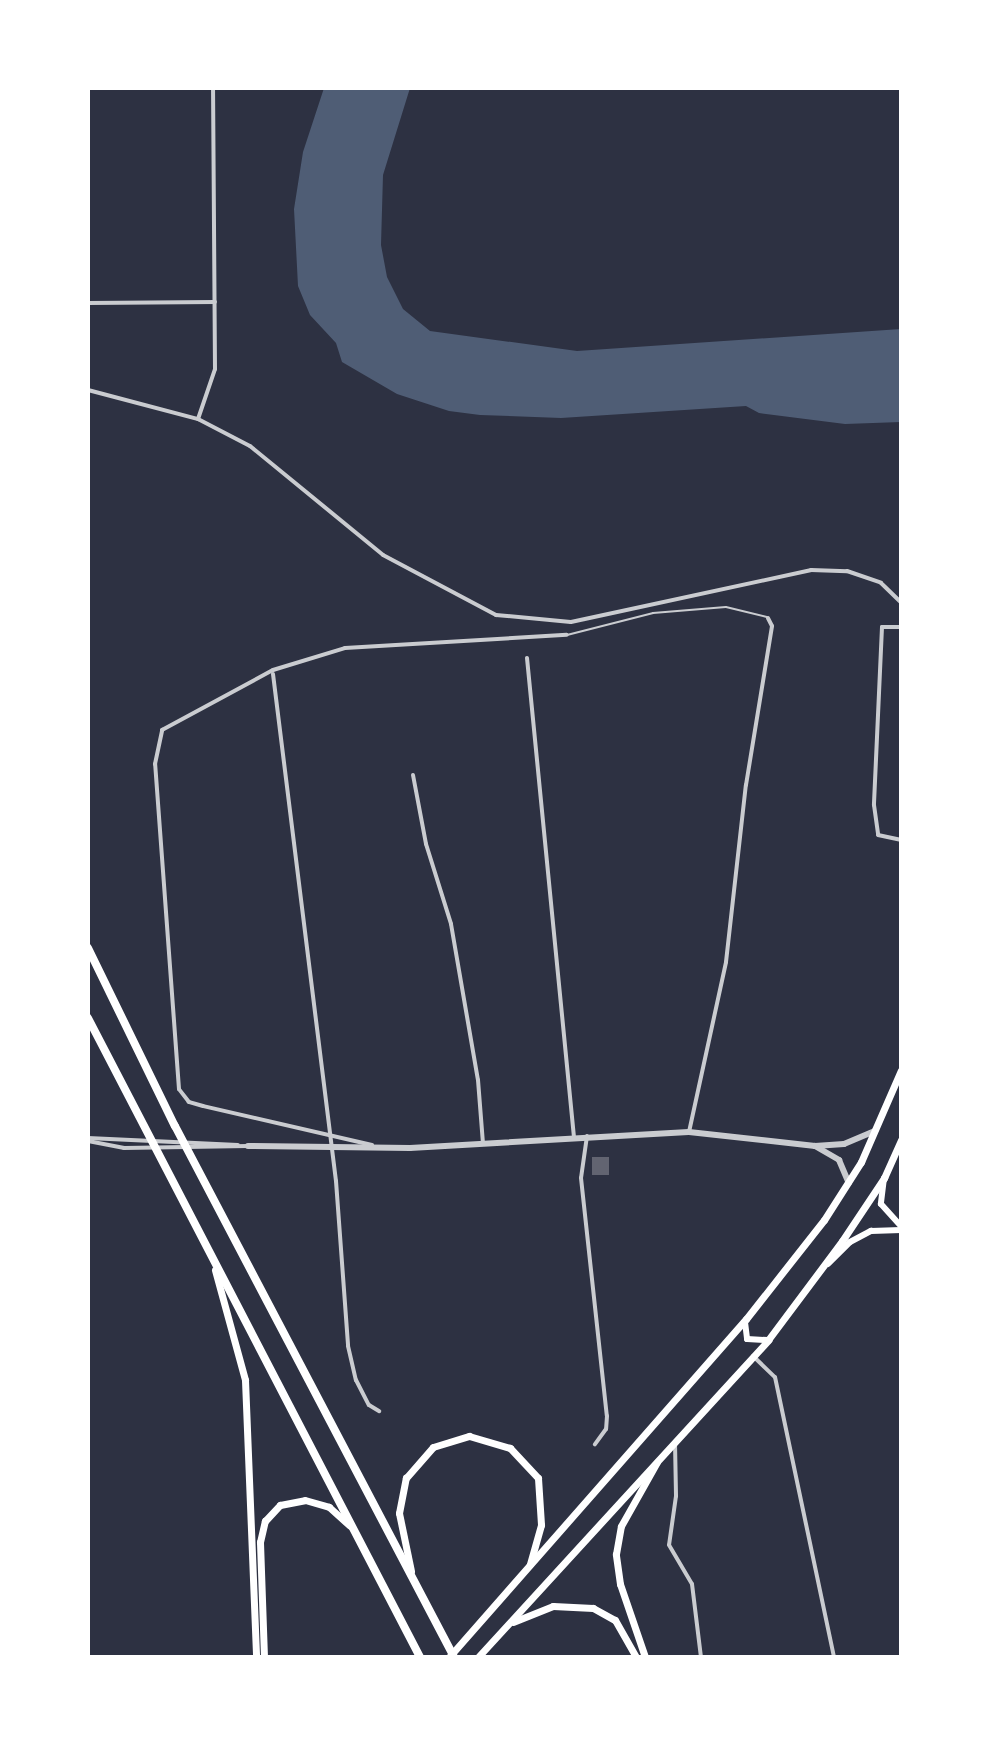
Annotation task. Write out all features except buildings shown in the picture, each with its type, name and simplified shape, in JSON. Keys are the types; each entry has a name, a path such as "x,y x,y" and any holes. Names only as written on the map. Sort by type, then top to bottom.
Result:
{"highway":[{"path":"88,948 175,1126 412,1573 451,1657"},
{"path":"88,1018 215,1270 420,1657"}],"main road":[{"path":"451,1657 746,1319 849,1183 901,1070"},
{"path":"478,1657 665,1448 768,1340 822,1270 884,1178 901,1140"},
{"path":"884,1178 881,1204 901,1228"},
{"path":"822,1270 862,1235 881,1228 901,1228"},
{"path":"215,1270 244,1370 256,1657"},
{"path":"746,1319 747,1339 768,1340"},
{"path":"412,1573 399,1513 406,1478 433,1447 469,1436 510,1448 538,1478 541,1525 529,1567"},
{"path":"645,1657 620,1584 617,1539 665,1448"},
{"path":"264,1657 260,1542 271,1513 305,1500 329,1507 353,1528"},
{"path":"508,1624 553,1606 593,1608 615,1620 636,1657"}],"street":[{"path":"198,419 214,379 213,88"},
{"path":"88,303 215,302"},
{"path":"88,390 198,419 250,446 383,555 496,615 571,622 811,570 847,571 870,579 901,602"},
{"path":"689,1132 726,962 746,785 772,626 768,618"},
{"path":"901,627 882,627 874,805 878,835 901,840"},
{"path":"372,1145 189,1102 178,1083 155,757 162,730 273,672 345,648 567,635"},
{"path":"527,658 574,1136"},
{"path":"273,672 331,1146 348,1346 356,1380 369,1405 379,1411"},
{"path":"413,775 426,844 451,924 478,1080 483,1143"},
{"path":"88,1140 124,1148 331,1146 483,1143 689,1132 815,1146 844,1144 875,1131"},
{"path":"587,1136 581,1178 607,1416 606,1429 595,1444"},
{"path":"815,1146 839,1160 849,1183"},
{"path":"753,1356 775,1377 834,1657"},
{"path":"675,1438 676,1496 669,1545 692,1584 701,1657"}],"lane":[{"path":"567,635 653,613 712,608 753,610 768,618"}],"water":[{"path":"324,88 410,88 383,175 381,245 387,277 403,309 430,331 577,351 901,329 901,422 845,424 759,413 746,406 561,418 480,415 449,411 397,394 342,362 336,343 310,315 298,286 294,209 303,152"}]}
